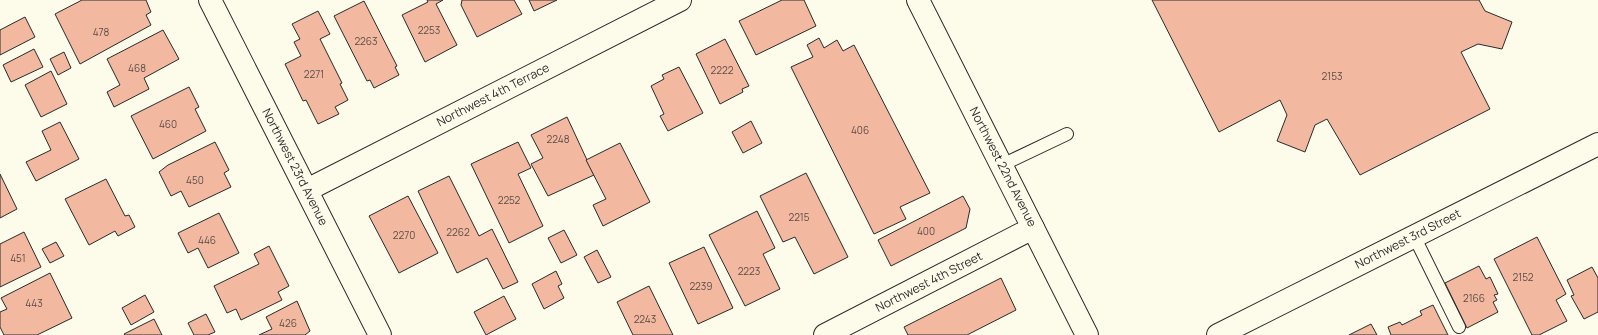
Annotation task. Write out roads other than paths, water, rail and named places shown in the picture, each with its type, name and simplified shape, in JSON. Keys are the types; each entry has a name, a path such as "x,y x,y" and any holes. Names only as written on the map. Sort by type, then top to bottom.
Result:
{"street":[{"name":"Northwest 23rd Avenue","path":"210,0 380,335"},
{"name":"Northwest 4th Terrace","path":"307,190 680,0"},
{"name":"Northwest 22nd Avenue","path":"918,0 1087,335"},
{"name":"Northwest 3rd Street","path":"1218,335 1598,144"},
{"name":"Northwest 4th Street","path":"825,335 1033,228"}],"lane":[{"path":"1002,165 1067,134"},
{"path":"1414,236 1459,327"}]}
